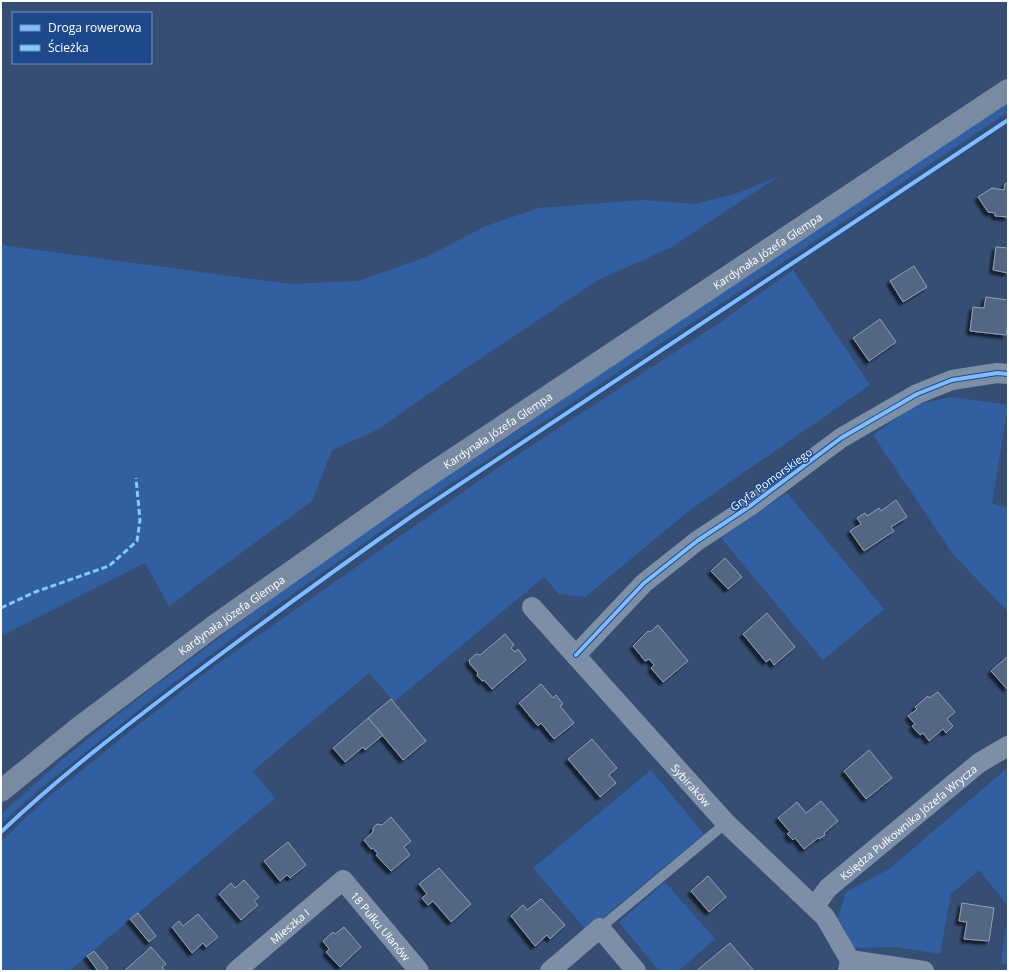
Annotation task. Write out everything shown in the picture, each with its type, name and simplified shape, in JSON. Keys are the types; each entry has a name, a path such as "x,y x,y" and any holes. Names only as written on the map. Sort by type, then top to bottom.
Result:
{"main road":[{"name":"Kardynała Józefa Glempa","path":"1,791 77,730 214,626 419,482 1008,90"}],"street":[{"name":"Gryfa Pomorskiego","path":"576,654 644,582 697,541 750,506 841,438 917,394 952,380 997,373 1008,374"},
{"name":"Sybiraków","path":"532,607 576,654 726,823 825,917 849,966 924,971"},
{"name":"Księdza Pułkownika Józefa Wrycza","path":"815,906 828,888 979,763 1008,746"},
{"name":"Mieszka I","path":"236,971 343,880"},
{"name":"18 Pułku Ułanów","path":"343,880 419,971"},
{"path":"550,971 600,928 636,971"}],"lane":[{"path":"600,928 726,823"}],"shaded area":[{"path":"1008,103 1008,112 392,523 273,608 151,700 37,791 1,824 1,814 63,759 132,703 295,581 411,500 502,441 642,345"},
{"path":"779,176 670,248 598,280 444,383 379,429 332,450 312,501 169,606 145,563 1,636 1,245 290,284 358,281 426,257 486,226 539,208 642,200 695,204 735,194"},
{"path":"793,270 870,385 690,510 585,597 559,594 544,577 394,702 369,673 253,771 275,798 69,971 1,971 1,841 45,800 138,725 216,665 493,471 722,321"},
{"path":"953,397 1008,405 992,504 1008,507 1008,612 952,553 873,435 915,405"},
{"path":"787,493 884,609 823,660 721,538"},
{"path":"651,770 704,834 587,931 533,868"},
{"path":"1005,770 1008,773 1008,906 979,870 951,894 940,954 896,947 853,948 838,918 846,892 889,869"},
{"path":"665,882 715,939 678,971 659,971 619,922"},
{"path":"1008,913 1008,965 1001,963"}],"building":[{"path":"1008,182 1008,217 995,216 995,213 988,212 978,197 992,188 1004,190 1005,184"},
{"path":"996,247 1008,248 1008,273 993,270"},
{"path":"914,266 927,287 903,302 890,281"},
{"path":"986,297 1008,300 1008,323 1006,335 970,331 973,307 984,308"},
{"path":"880,319 896,342 869,361 853,338"},
{"path":"896,500 907,517 891,527 894,531 864,551 850,531 861,524 857,518 865,513 867,516 879,508 881,511"},
{"path":"725,558 742,577 728,589 711,571"},
{"path":"767,613 795,647 774,665 770,659 766,662 743,634"},
{"path":"658,625 688,661 663,682 651,668 654,665 649,659 645,661 633,646 648,631 650,632"},
{"path":"505,634 514,645 511,648 515,652 518,649 526,660 492,689 477,675 478,673 470,664 469,660 476,654 480,655"},
{"path":"1008,656 1008,688 1007,689 991,671"},
{"path":"541,684 553,698 556,695 563,704 560,706 574,723 554,739 541,723 538,726 519,703"},
{"path":"938,692 955,712 947,719 953,726 946,733 943,729 929,741 923,733 920,735 912,726 915,724 908,716 917,709 915,707 928,696 929,698"},
{"path":"391,699 426,741 403,760 368,718"},
{"path":"368,718 383,735 365,750 363,747 345,762 333,748"},
{"path":"592,739 617,768 609,775 616,783 600,797 568,759"},
{"path":"869,750 892,778 866,799 844,771"},
{"path":"821,801 838,821 824,833 825,835 819,839 818,838 804,849 795,838 793,840 787,834 790,832 778,818 797,802 806,813"},
{"path":"391,817 411,841 404,847 410,855 391,871 376,855 378,854 373,848 371,849 364,840 373,832 373,828 377,824 382,825"},
{"path":"288,842 306,865 290,878 287,875 280,881 264,861"},
{"path":"439,868 471,904 451,922 433,901 428,905 422,898 427,894 419,884"},
{"path":"708,876 726,897 709,912 691,891"},
{"path":"244,880 259,897 254,901 258,905 241,920 219,894 231,883 235,888"},
{"path":"541,899 565,925 550,939 547,935 535,946 511,916 523,905 527,910"},
{"path":"962,903 994,908 989,941 964,939 967,922 959,921"},
{"path":"138,913 156,936 149,942 130,919"},
{"path":"198,914 218,937 206,947 203,943 192,953 172,927 179,921 183,926"},
{"path":"344,927 361,947 340,967 326,952 329,949 323,941 333,932 335,934"},
{"path":"730,943 754,971 696,971"},
{"path":"151,947 166,964 162,967 165,971 124,971"},
{"path":"94,951 108,968 105,971 98,971 87,956"}],"marked path":[{"path":"1,608 35,592 109,566 137,541 140,520 136,478"}],"cycle path":[{"path":"1,832 47,790 119,732 193,675 359,553 415,514 1008,120"},
{"path":"576,655 644,583 697,541 750,506 841,438 917,394 952,380 997,373 1008,374"}]}
